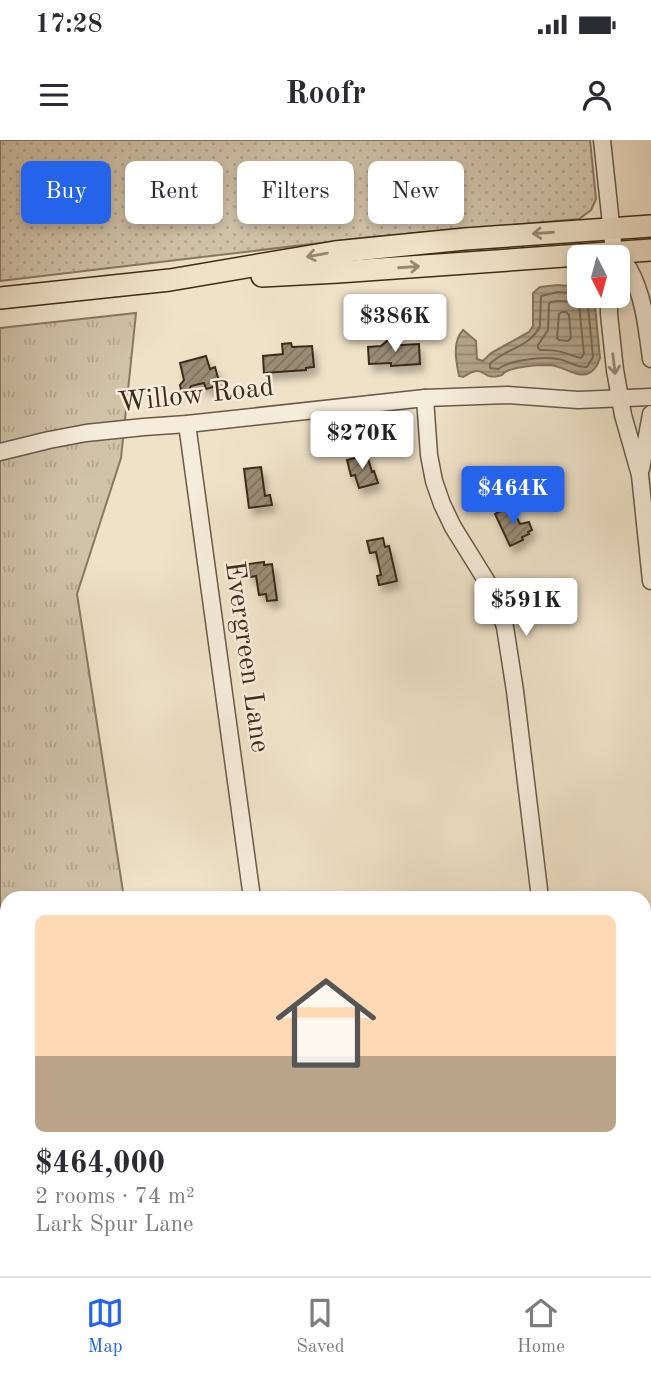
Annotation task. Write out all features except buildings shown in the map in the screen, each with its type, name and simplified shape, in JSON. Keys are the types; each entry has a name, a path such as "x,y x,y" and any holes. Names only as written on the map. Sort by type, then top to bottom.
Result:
{"main road":[{"path":"170,280 335,252 465,239 651,226"},
{"path":"630,253 651,250"},
{"path":"0,298 170,280 567,258"}],"street":[{"path":"602,140 613,245"},
{"path":"630,273 644,310 651,359"},
{"path":"610,308 619,397 640,475 651,581"},
{"name":"Willow Road","path":"0,452 86,433 425,398 507,395 578,400 651,397"},
{"path":"425,398 429,456 442,504 489,585 505,627 539,891"},
{"path":"640,475 651,414"},
{"name":"Evergreen Lane","path":"187,424 251,891"}],"green space":[{"path":"0,140 590,140 596,199 591,210 579,219 371,237 0,281"},
{"path":"136,313 121,458 77,594 123,891 0,891 0,328"}],"water":[{"path":"567,286 567,308 595,308 600,358 592,372 578,374 545,365 517,368 492,377 479,371 459,376 456,346 463,330 476,341 477,359 483,361 491,353 529,332 533,326 533,293 540,287"}]}
